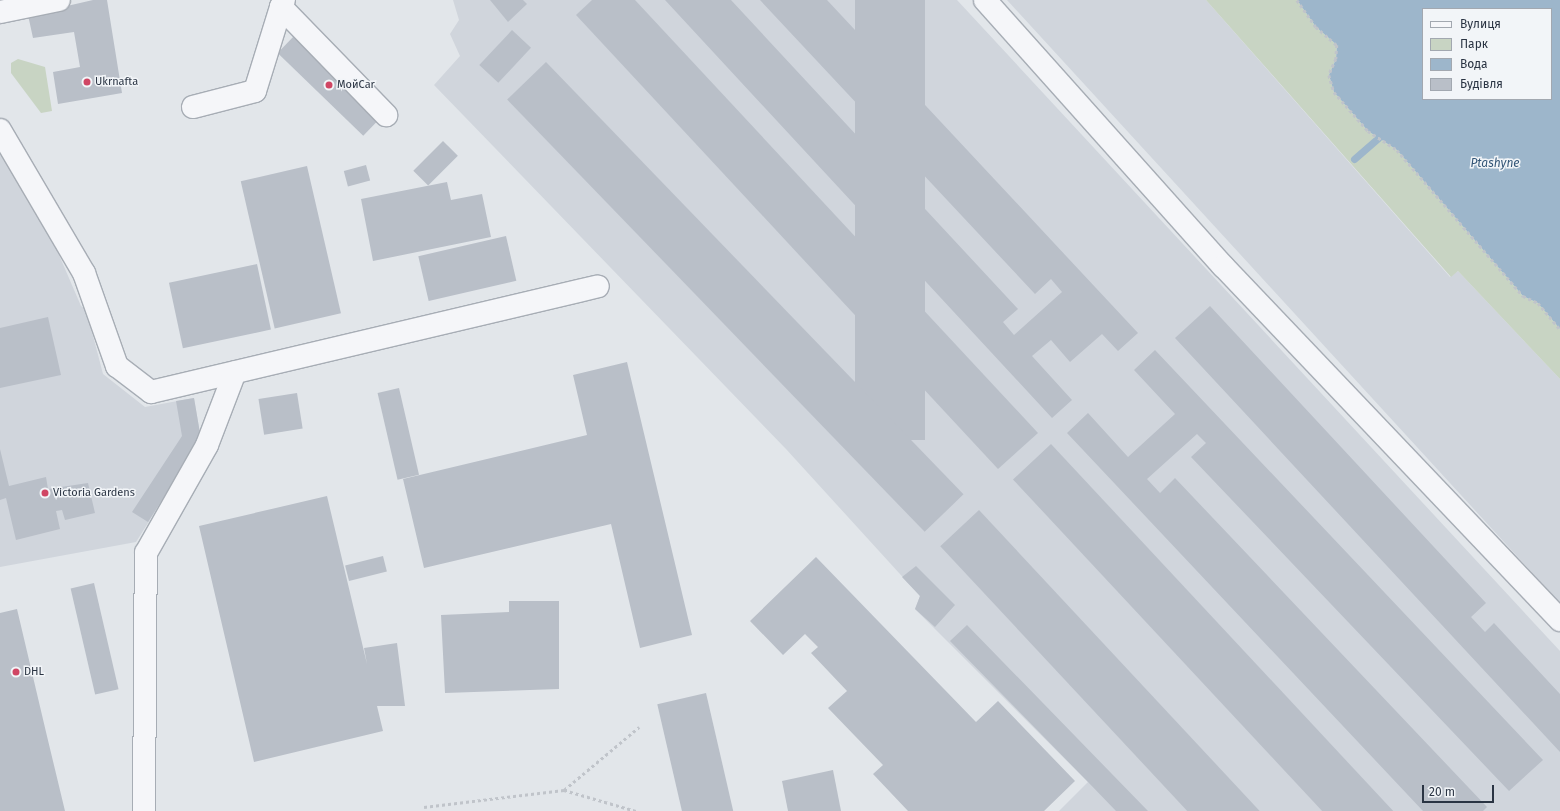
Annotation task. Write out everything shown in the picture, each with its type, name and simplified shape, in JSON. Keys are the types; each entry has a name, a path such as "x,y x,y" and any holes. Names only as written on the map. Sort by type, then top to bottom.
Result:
{"lane":[{"path":"0,12 59,0"},
{"path":"985,0 1223,266 1560,620"},
{"path":"193,107 255,91 282,4 386,114"},
{"path":"0,130 84,273 117,366 150,392 598,286"},
{"path":"144,811 146,553 207,445 234,372"}],"path":[{"path":"1297,0 1316,27 1337,46 1336,60 1329,75 1334,92 1368,130 1397,150 1523,296 1538,303 1560,329"},
{"path":"564,790 639,727"},
{"path":"424,808 564,790 636,811"}],"shaded area":[{"path":"453,0 957,0 1560,651 1560,811 1059,811 1088,782 915,609 920,596 786,449 434,85 460,56 450,34 459,20"},
{"path":"1007,0 1206,0 1450,277 1458,271 1560,379 1560,603"},
{"path":"0,137 19,162 81,306 86,309 103,374 145,407 194,398 201,439 136,542 0,567"}],"green space":[{"path":"1206,0 1297,0 1316,27 1337,45 1336,59 1329,75 1334,92 1368,131 1397,150 1523,296 1538,303 1560,329 1560,379 1458,271 1451,277"},
{"path":"18,59 45,67 52,111 41,113 11,73 11,63"}],"water":[{"name":"Ptashyne","path":"1297,0 1560,0 1560,329 1538,303 1523,296 1397,150 1368,131 1334,92 1329,75 1336,59 1337,45 1316,27"}],"building":[{"path":"93,0 107,0 122,93 58,104 53,72 80,67 74,32 33,38 28,15"},
{"path":"490,0 523,0 527,4 508,22"},
{"path":"592,0 635,0 1038,433 998,469 576,15"},
{"path":"665,0 731,0 1018,309 1003,322 1014,335 1062,292 1051,279 1035,294 760,0 827,0 1138,333 1118,351 1102,334 1070,362 1051,340 1032,356 1072,400 1052,418"},
{"path":"855,0 925,0 925,440 855,440"},
{"path":"512,30 531,48 498,83 479,65"},
{"name":"МойCar","path":"295,35 381,118 363,136 278,53"},
{"path":"546,62 963,494 925,532 507,100"},
{"path":"443,141 458,156 428,186 413,171"},
{"path":"366,165 370,180 348,186 344,171"},
{"path":"307,166 341,313 275,328 241,181"},
{"path":"447,182 451,200 482,194 491,237 373,261 361,199"},
{"path":"506,236 516,281 429,301 418,256"},
{"path":"257,264 271,330 183,348 169,283"},
{"path":"1210,306 1486,603 1471,617 1485,632 1494,623 1560,694 1560,752 1175,338"},
{"path":"48,317 61,375 0,388 0,328"},
{"path":"1155,350 1543,760 1509,791 1191,457 1206,443 1197,434 1147,479 1160,493 1175,478 1487,807 1483,811 1423,811 1067,433 1088,413 1128,457 1175,414 1134,370"},
{"path":"627,362 692,635 640,648 611,524 424,568 403,479 587,435 573,375"},
{"path":"399,388 419,475 398,480 378,393"},
{"path":"297,393 303,429 264,435 258,399"},
{"path":"194,398 201,439 148,522 132,512 182,436 176,401"},
{"path":"1051,444 1393,811 1322,811 1013,479"},
{"name":"Victoria Gardens","path":"0,449 9,486 46,477 48,489 88,483 95,513 65,520 62,510 56,511 60,529 16,540 6,498 0,500"},
{"path":"327,496 367,664 364,648 397,643 405,706 377,706 383,731 254,762 199,526"},
{"path":"979,510 1260,811 1187,811 940,546"},
{"path":"383,556 387,572 349,581 345,565"},
{"path":"816,557 976,722 998,701 1075,781 1044,811 908,811 873,774 883,765 828,708 847,691 811,653 818,647 805,634 783,655 750,621"},
{"path":"916,566 955,605 935,627 915,609 920,596 902,577"},
{"path":"94,583 119,689 95,695 71,588"},
{"path":"509,601 559,601 559,689 445,693 441,615 509,612"},
{"name":"DHL","path":"17,609 65,811 0,811 0,613"},
{"path":"967,625 1148,811 1116,811 950,641"},
{"path":"706,693 733,811 682,811 657,704"},
{"path":"833,770 841,811 788,811 782,781"}],"waterway":[{"path":"1354,159 1378,138"}],"place":[{"name":"Ukrnafta","path":"87,82"},
{"name":"МойCar","path":"329,85"},
{"name":"Victoria Gardens","path":"45,493"},
{"name":"DHL","path":"16,672"}]}
